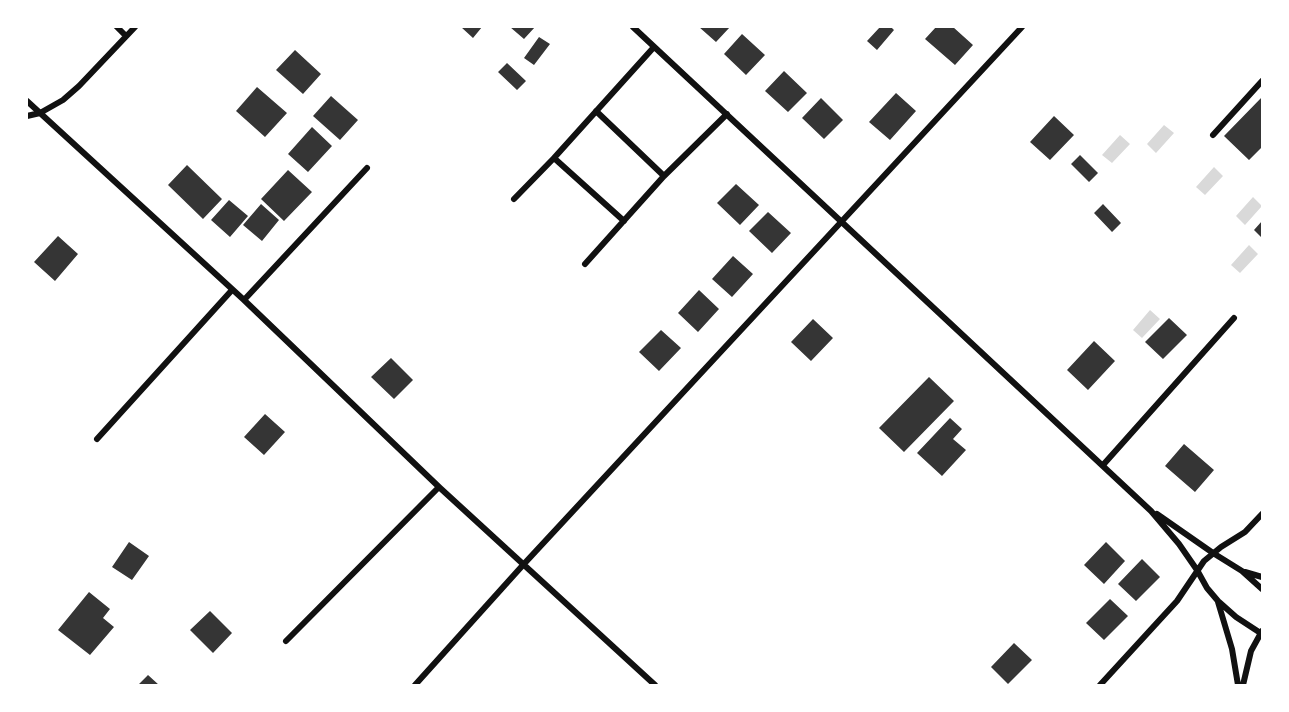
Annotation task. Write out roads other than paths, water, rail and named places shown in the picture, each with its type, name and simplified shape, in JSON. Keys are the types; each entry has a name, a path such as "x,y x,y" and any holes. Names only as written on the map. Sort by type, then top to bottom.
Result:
{"street":[{"path":"117,27 126,36"},
{"path":"27,116 40,113 63,100 135,27"},
{"path":"633,27 1151,511 1179,544 1218,601 1236,617 1261,632 1251,651 1243,685"},
{"path":"415,685 523,565 1022,27"},
{"path":"514,199 654,47"},
{"path":"1212,135 1262,81"},
{"path":"27,101 243,300 439,487 655,685"},
{"path":"596,111 664,176"},
{"path":"585,264 664,176 727,114"},
{"path":"554,158 624,221"},
{"path":"243,300 367,168"},
{"path":"97,439 232,290"},
{"path":"1103,465 1234,318"},
{"path":"286,640 439,487"},
{"path":"1151,511 1242,571 1262,589"},
{"path":"1100,685 1177,601 1197,570 1212,553 1245,532 1262,514"},
{"path":"1242,571 1262,577"},
{"path":"1218,601 1232,648 1238,685"}]}
